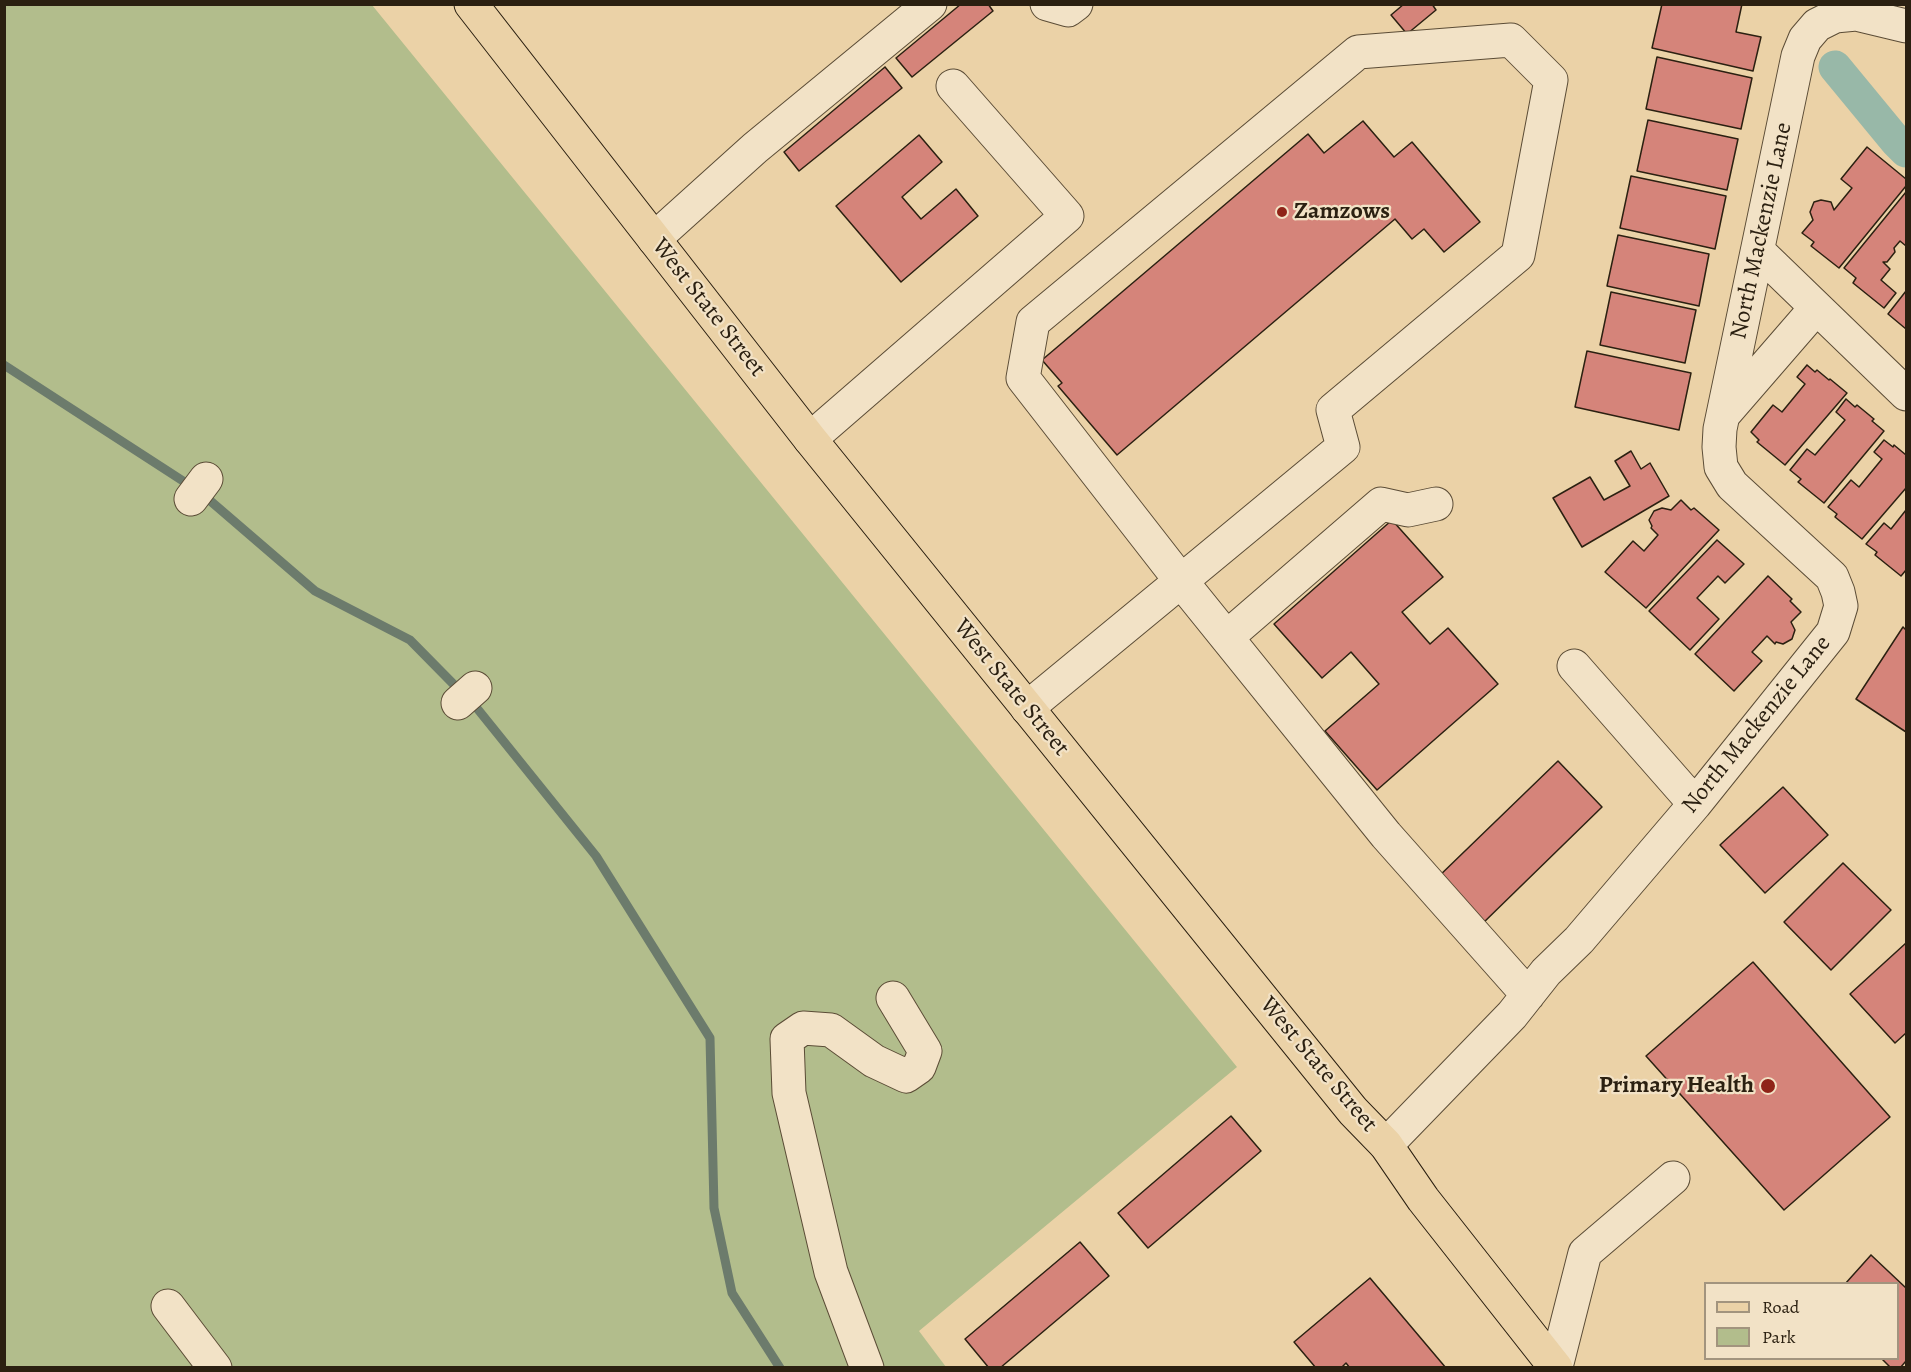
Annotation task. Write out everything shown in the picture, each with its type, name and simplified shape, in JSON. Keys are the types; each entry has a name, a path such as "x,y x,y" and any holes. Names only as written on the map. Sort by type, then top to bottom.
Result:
{"main road":[{"name":"West State Street","path":"471,4 810,439 1353,1111 1386,1144 1423,1199 1556,1367"}],"street":[{"path":"654,239 755,147 930,4"},
{"path":"1047,4 1068,10 1076,4"},
{"name":"North Mackenzie Lane","path":"1386,1144 1512,1015 1546,972 1579,940 1695,804 1833,633 1841,606 1832,577 1732,485 1721,468 1720,429 1798,56 1805,39 1817,25 1835,16 1856,14 1906,26"},
{"path":"1027,708 1181,581 1343,447 1333,410 1518,255 1551,80 1511,40 1358,52 1033,322 1023,378 1181,581 1395,845 1528,995"},
{"path":"810,439 1067,216 953,86"},
{"path":"1758,251 1906,394"},
{"path":"1723,416 1816,308"},
{"path":"1227,637 1382,504 1407,510 1436,504"},
{"path":"1574,666 1695,804"},
{"path":"867,1368 831,1272 789,1093 787,1039 803,1028 831,1030 874,1061 906,1076 919,1067 925,1051 892,998"},
{"path":"1556,1367 1585,1253 1673,1178"},
{"path":"168,1306 216,1368"}],"green space":[{"path":"5,5 372,5 1237,1067 919,1331 946,1367 5,1368"}],"building":[{"path":"961,4 988,4 993,11 912,77 896,58"},
{"path":"1404,4 1432,4 1436,10 1407,34 1391,15"},
{"path":"1662,4 1742,4 1736,32 1761,37 1753,71 1652,48"},
{"path":"1657,57 1752,78 1741,129 1646,109"},
{"path":"885,67 902,88 799,171 784,152"},
{"path":"1648,120 1738,139 1727,190 1637,171"},
{"path":"1363,121 1394,157 1412,142 1480,222 1444,252 1424,229 1412,239 1395,219 1117,455 1058,386 1062,383 1042,360 1308,134 1324,153"},
{"path":"919,135 942,162 902,197 921,219 956,189 978,216 901,282 836,206"},
{"path":"1867,147 1906,179 1906,186 1839,268 1811,246 1814,242 1802,233 1813,220 1810,212 1814,202 1821,200 1831,202 1834,210 1852,188 1841,179"},
{"path":"1631,176 1726,196 1715,249 1620,228"},
{"path":"1906,192 1906,246 1900,241 1887,262 1883,262 1890,269 1881,280 1896,293 1884,308 1853,283 1856,278 1844,268"},
{"path":"1618,235 1709,254 1699,306 1607,286"},
{"path":"1906,291 1906,329 1888,314"},
{"path":"1611,292 1696,310 1685,363 1600,345"},
{"path":"1587,351 1691,373 1679,430 1575,407"},
{"path":"1807,365 1847,393 1785,465 1757,442 1759,440 1751,432 1773,405 1782,412 1805,384 1797,377"},
{"path":"1846,399 1874,419 1872,421 1884,431 1824,503 1798,482 1801,479 1790,470 1807,449 1815,455 1845,420 1836,412"},
{"path":"1884,440 1906,455 1906,488 1862,539 1835,517 1837,514 1828,507 1851,480 1859,487 1882,459 1874,452"},
{"path":"1631,451 1641,469 1650,463 1669,496 1582,547 1553,498 1590,477 1604,500 1630,486 1615,461"},
{"path":"1681,500 1719,530 1646,608 1605,572 1633,541 1644,551 1658,535 1651,528 1649,520 1654,511 1662,508 1671,510"},
{"path":"1906,510 1906,570 1901,576 1875,555 1877,552 1866,544 1884,523 1891,529"},
{"path":"1392,520 1443,577 1402,612 1430,644 1448,628 1498,684 1377,790 1325,731 1379,684 1351,652 1322,678 1274,624"},
{"path":"1717,540 1744,564 1725,583 1718,576 1697,598 1719,619 1690,650 1649,611"},
{"path":"1768,576 1792,599 1790,601 1801,612 1791,622 1795,630 1792,639 1783,644 1776,642 1775,644 1767,636 1752,652 1762,661 1734,691 1695,654"},
{"path":"1903,627 1906,630 1906,732 1856,699"},
{"path":"1558,761 1602,807 1480,926 1435,880"},
{"path":"1783,787 1828,835 1765,893 1720,845"},
{"path":"1843,863 1891,910 1831,970 1784,922"},
{"path":"1906,943 1906,1033 1895,1043 1850,994"},
{"name":"Primary Health","path":"1753,962 1890,1117 1784,1210 1646,1056"},
{"path":"1231,1116 1261,1151 1148,1248 1118,1213"},
{"path":"1080,1242 1109,1276 1000,1368 989,1368 965,1339"},
{"path":"1871,1255 1906,1288 1906,1361 1900,1368 1891,1368 1883,1360 1899,1360 1899,1282 1847,1282"},
{"path":"1370,1278 1446,1368 1350,1368 1346,1363 1341,1368 1316,1368 1294,1342"}],"waterway":[{"path":"1835,67 1906,151"},
{"path":"4,365 200,492 315,591 410,640 476,707 596,856 710,1038 714,1208 732,1293 780,1368"}],"place":[{"name":"Zamzows","path":"1282,212"},
{"name":"Primary Health","path":"1768,1086"}]}
